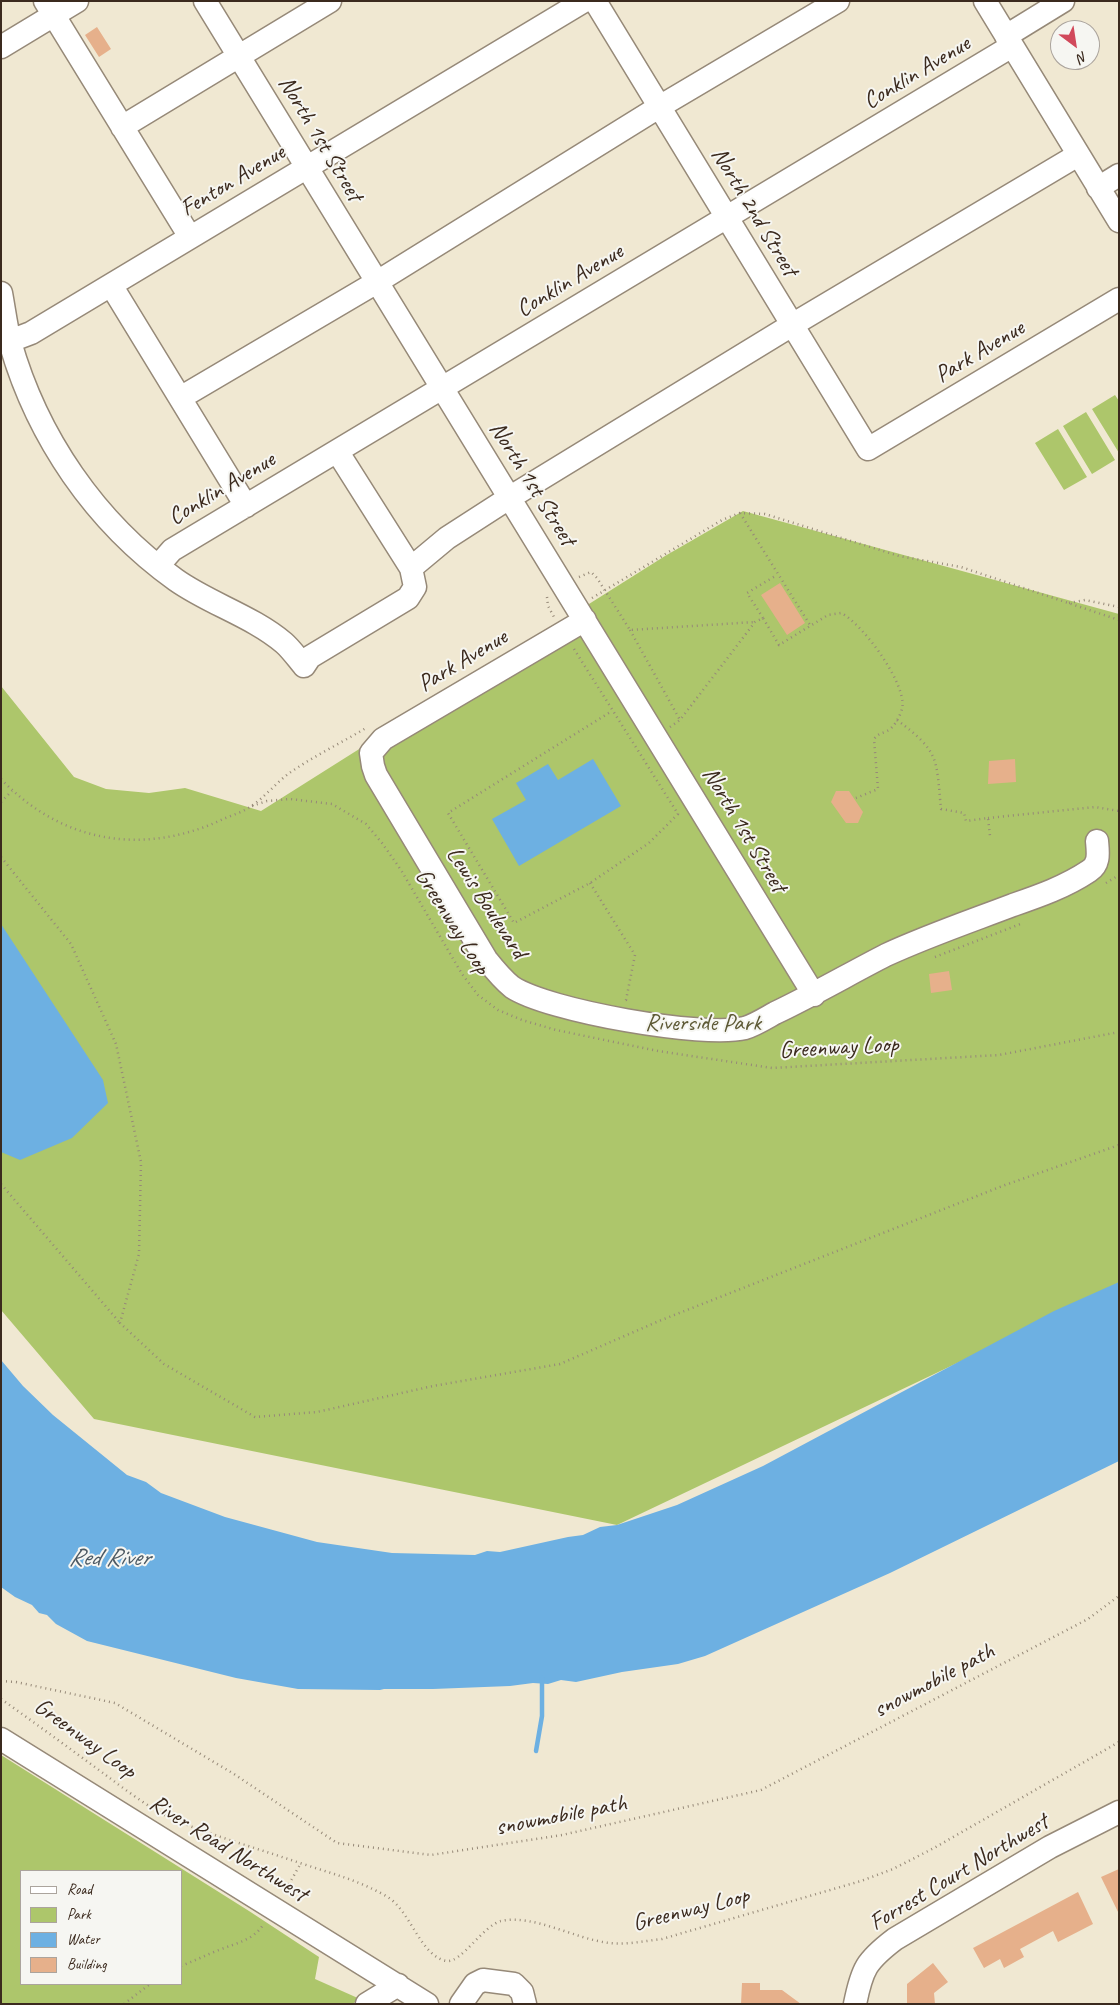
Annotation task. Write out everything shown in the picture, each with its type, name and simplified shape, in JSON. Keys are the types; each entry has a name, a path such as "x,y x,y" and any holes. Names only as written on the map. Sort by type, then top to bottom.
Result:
{"street":[{"path":"1,47 49,8 77,1"},
{"name":"North 1st Street","path":"205,1 814,995"},
{"path":"122,126 330,1"},
{"name":"Fenton Avenue","path":"10,341 31,333 584,1"},
{"name":"North 2nd Street","path":"595,1 868,449"},
{"path":"180,398 377,282 659,107 838,1"},
{"path":"985,1 1119,221"},
{"name":"Conklin Avenue","path":"158,566 172,550 727,218 1009,41 1063,1"},
{"path":"49,8 190,237"},
{"path":"411,568 447,538 509,498 792,325 1078,155"},
{"path":"1098,188 1119,175"},
{"path":"111,285 246,506"},
{"path":"1,293 10,341 39,418 80,487 113,526 158,566 177,581 260,627 285,644 304,666 310,657 408,598 415,587 411,568 337,451"},
{"name":"Park Avenue","path":"868,449 1119,299"},
{"name":"Park Avenue","path":"372,752 383,739 585,620"},
{"name":"Lewis Boulevard","path":"372,752 373,766 376,774 486,960 500,976 512,987 532,997 578,1010 657,1025 721,1031 746,1028 814,995 887,955 1055,890 1090,871 1097,865 1097,841"},
{"name":"River Road Northwest","path":"1,1739 428,2004"},
{"name":"Forrest Court Northwest","path":"855,2004 865,1967 874,1955 888,1944 1050,1847 1119,1812"},
{"path":"461,2004 476,1984 483,1980 514,1984 522,1992 525,2004"},
{"path":"367,2004 398,1985"}],"path":[{"path":"740,513 810,626"},
{"path":"961,567 1119,620"},
{"path":"612,711 448,813 514,923 590,883 649,843 678,814 564,632 546,601 548,595 563,584 591,572 597,578 630,630 680,720"},
{"path":"778,575 747,593 779,645 834,613 841,613 853,622 880,655 902,694 902,708 897,720 890,731 879,734 874,739 878,789 856,798"},
{"path":"1068,603 1084,600 1119,607"},
{"path":"630,630 755,622 763,618"},
{"path":"656,736 680,720 755,622"},
{"path":"897,720 916,734 931,750 937,766 941,809 964,813 966,821 1095,807 1119,811"},
{"path":"1,802 12,790"},
{"name":"Greenway Loop","path":"250,807 267,801 290,799 332,804 366,824 401,870 462,974 478,995 498,1010 522,1020 556,1030 658,1051 772,1068 999,1055 1119,1032"},
{"path":"988,818 990,836"},
{"path":"1,857 71,944 116,1044 141,1162 140,1254 120,1323"},
{"path":"590,883 635,956 626,1000 617,999"},
{"path":"1,1184 120,1323 164,1364 255,1417 317,1412 433,1386 560,1364 659,1321 1005,1184 1119,1145"},
{"name":"snowmobile path","path":"1,1681 16,1682 115,1703 234,1774 337,1843 431,1855 562,1835 761,1790 1088,1619 1119,1596"},
{"name":"Greenway Loop","path":"1,1699 137,1798 175,1820 349,1878 388,1897 404,1913 422,1943 434,1956 447,1961 453,1960 479,1939 487,1927 499,1921 524,1920 607,1943 629,1944 654,1940 861,1881 893,1869 934,1848 1119,1742"},
{"path":"182,1966 254,1936 261,1928 301,1863"},
{"path":"124,2004 149,1985"}],"green space":[{"path":"1115,395 1119,401 1119,453 1092,409"},
{"path":"1086,412 1115,460 1092,474 1063,426"},
{"path":"1058,429 1087,477 1064,490 1035,443"},
{"name":"Riverside Park","path":"743,511 1119,614 1119,1286 617,1525 94,1419 1,1310 1,686 74,777 106,789 149,793 185,788 261,811 665,556"},
{"path":"1,1755 319,1957 315,1979 360,1999 352,2004 1,2004"}],"water":[{"path":"593,759 621,806 519,866 492,819 526,800 516,783 548,764 558,780"},
{"path":"1,924 103,1080 108,1103 72,1138 20,1160 1,1152"},
{"name":"Red River","path":"1119,1282 1119,1461 890,1573 705,1656 678,1664 622,1672 576,1682 561,1680 548,1684 533,1683 510,1686 433,1689 298,1689 236,1678 87,1641 56,1624 47,1615 39,1613 32,1605 15,1597 1,1587 1,1360 23,1386 53,1415 127,1475 146,1482 161,1493 225,1517 317,1542 392,1553 475,1555 487,1551 500,1552 583,1535 600,1527 617,1525 677,1505 763,1466 1054,1311"}],"building":[{"path":"97,27 111,49 99,57 85,35"},
{"path":"780,583 805,623 787,635 761,595"},
{"path":"1015,759 1016,782 988,784 989,761"},
{"path":"836,791 849,791 863,812 858,823 846,823 831,802"},
{"path":"949,971 952,990 931,993 929,974"},
{"path":"1119,1869 1119,1914 1101,1877"},
{"path":"1078,1892 1093,1924 1058,1942 1053,1931 1020,1949 1024,1957 1004,1968 1000,1959 984,1968 973,1948"},
{"path":"933,1963 948,1982 934,1993 935,2004 907,2004 907,1984"},
{"path":"742,1983 760,1983 760,1990 782,1990 801,2004 741,2004"}],"waterway":[{"path":"536,1751 542,1716 542,1678"}]}
